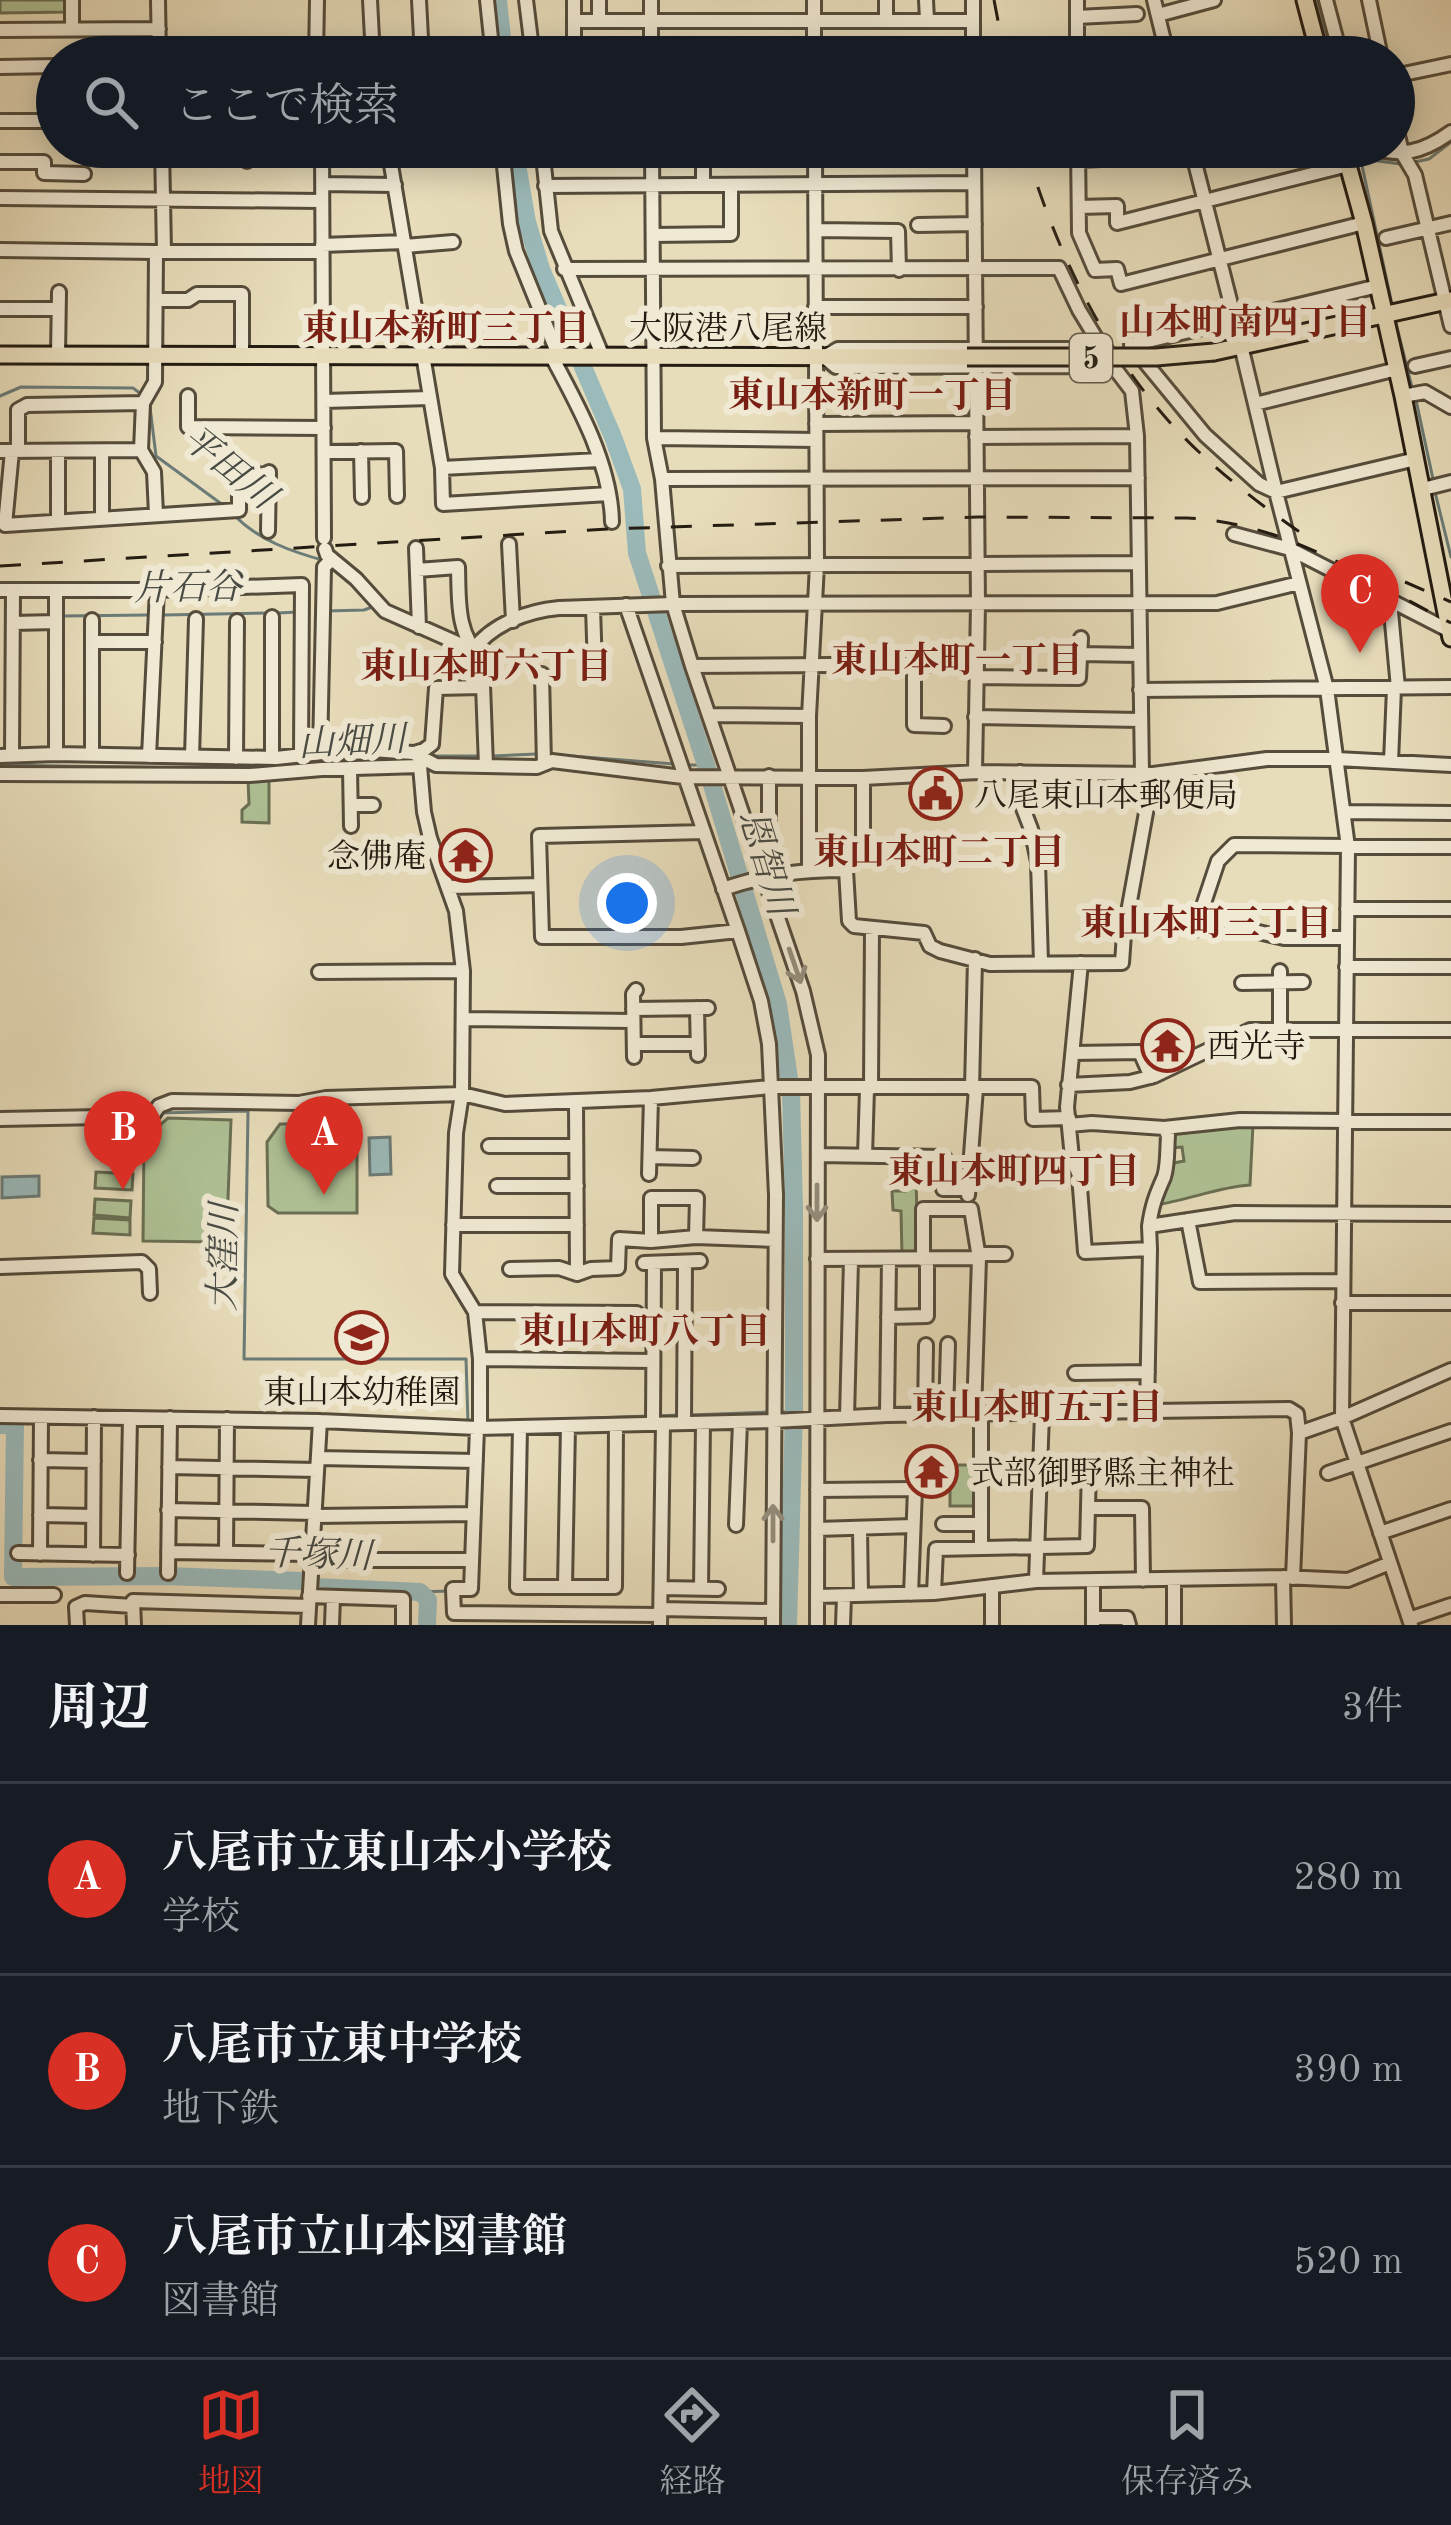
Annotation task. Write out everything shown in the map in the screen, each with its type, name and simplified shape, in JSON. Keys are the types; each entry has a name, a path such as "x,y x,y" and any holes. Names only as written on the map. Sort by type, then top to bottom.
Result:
{"main road":[{"path":"1305,0 1315,36"},
{"path":"1349,168 1378,286 1392,313 1396,369 1410,395 1416,459 1443,546 1450,634"},
{"name":"大阪港八尾線","path":"0,355 1156,357 1214,352 1448,301"}],"street":[{"path":"72,0 72,29"},
{"path":"158,0 159,36"},
{"path":"316,36 317,0"},
{"path":"370,0 372,36"},
{"path":"418,0 421,36"},
{"path":"487,0 491,36"},
{"path":"526,0 530,36"},
{"path":"574,0 574,36"},
{"path":"599,0 599,21"},
{"path":"651,0 651,36"},
{"path":"814,0 814,36"},
{"path":"886,0 886,20"},
{"path":"926,0 927,20"},
{"path":"973,0 973,36"},
{"path":"1077,0 1078,36"},
{"path":"1156,7 1214,0"},
{"path":"1326,0 1336,36"},
{"path":"1369,0 1377,36"},
{"path":"1078,17 1137,14"},
{"path":"574,21 973,21"},
{"path":"0,30 159,28"},
{"path":"0,67 36,66"},
{"path":"1415,73 1450,69"},
{"path":"0,121 36,121"},
{"path":"1415,150 1431,147 1451,132"},
{"path":"0,162 36,162"},
{"path":"44,168 44,173 83,174"},
{"path":"156,514 154,472 141,450 145,399 155,382 163,168"},
{"path":"320,752 327,549 322,168"},
{"path":"391,168 442,468 443,504 609,494"},
{"path":"504,168 516,251 599,460 612,501 612,522"},
{"path":"544,168 550,231 603,357"},
{"path":"653,168 655,438 670,604 803,991 818,1055 817,1625"},
{"path":"704,168 704,185"},
{"path":"809,870 808,716 817,565 819,357 815,168"},
{"path":"974,168 976,772"},
{"path":"1079,168 1079,233 1095,270 1117,269 1121,284 1364,223"},
{"path":"1197,168 1328,688 1344,812 1348,847 1342,1418 1410,1622 1451,1605"},
{"path":"1079,207 1117,206 1117,224 1336,168"},
{"path":"1411,168 1451,326"},
{"path":"545,186 974,183"},
{"path":"322,184 394,185"},
{"path":"653,235 730,234 731,185"},
{"path":"0,198 321,201"},
{"path":"1386,238 1451,223"},
{"path":"918,225 975,224"},
{"path":"815,230 898,231 899,270"},
{"path":"0,250 160,252 452,242"},
{"path":"564,268 1059,268 1102,349 1132,391 1137,436 1140,720 1147,774 1123,963 990,964 930,946 924,933 854,926 849,921 846,870"},
{"path":"1378,286 1131,345 1205,435 1259,484 1276,492 1416,459"},
{"path":"58,355 59,292"},
{"path":"157,300 242,294 242,356"},
{"path":"815,308 976,307"},
{"path":"0,309 58,309"},
{"path":"973,357 1102,349"},
{"path":"973,357 1113,366"},
{"path":"1414,366 1451,358"},
{"path":"1256,404 1396,369"},
{"path":"1410,395 1425,392 1451,407"},
{"path":"188,396 188,428 324,428"},
{"path":"324,400 430,398"},
{"path":"145,399 27,405 18,410 5,525 233,510 268,512"},
{"path":"816,424 1137,436"},
{"path":"655,438 816,440"},
{"path":"10,451 141,450"},
{"path":"102,451 102,518"},
{"path":"361,451 362,497"},
{"path":"324,452 396,451 397,496"},
{"path":"58,452 58,521"},
{"path":"442,468 599,460"},
{"path":"233,510 239,472 268,471 268,531"},
{"path":"662,479 1138,478"},
{"path":"1423,489 1451,482"},
{"path":"1234,534 1290,549 1450,634"},
{"path":"508,544 513,621"},
{"path":"416,548 419,627"},
{"path":"327,549 385,611 482,658 486,759"},
{"path":"668,566 1139,563"},
{"path":"417,570 458,567 461,625 473,650"},
{"path":"473,650 483,637 541,609 670,604 1217,603 1299,583"},
{"path":"301,755 302,585 6,590 13,623 6,756 272,758 301,755 320,752 359,749 436,765 544,758 728,776 863,778 976,772 1147,774 1268,759 1451,765"},
{"path":"149,756 157,590"},
{"path":"56,591 56,754"},
{"path":"1390,601 1396,688 1391,762"},
{"path":"483,687 436,688 432,744 420,759 427,825 456,911 463,971 452,1274 475,1312 480,1359 471,1588 453,1589 454,1619 772,1618 775,1240 769,1044 761,1001 725,888 626,605"},
{"path":"593,607 595,670"},
{"path":"272,616 272,758"},
{"path":"192,757 196,619"},
{"path":"92,620 92,754"},
{"path":"236,758 238,621"},
{"path":"13,623 56,622"},
{"path":"692,666 914,665 1079,678 1081,638"},
{"path":"92,642 154,642"},
{"path":"1080,654 1139,655"},
{"path":"914,665 914,725 944,725"},
{"path":"542,674 544,758"},
{"path":"1140,690 1451,688"},
{"path":"710,715 808,716"},
{"path":"976,717 1140,720"},
{"path":"0,774 250,775 420,759"},
{"path":"350,768 351,826"},
{"path":"1020,772 1021,803 1038,862 1041,963"},
{"path":"769,844 770,776"},
{"path":"725,888 763,875 846,870 863,852 863,778"},
{"path":"351,806 374,805"},
{"path":"1344,812 1451,813"},
{"path":"704,832 539,836 542,937 681,938 738,932"},
{"path":"1195,930 1218,861 1234,845 1451,848"},
{"path":"448,887 541,884"},
{"path":"1347,909 1451,910"},
{"path":"1201,913 1284,938 1346,938"},
{"path":"865,1156 872,928"},
{"path":"968,1209 975,959"},
{"path":"1081,963 1068,1085 1085,1252 1150,1249"},
{"path":"1346,967 1451,967"},
{"path":"319,972 463,971"},
{"path":"1280,977 1280,1029"},
{"path":"1242,983 1280,977 1303,982"},
{"path":"464,1018 633,1015 703,1008 698,1049 634,1051 633,1015 633,994 636,990"},
{"path":"1068,1085 1150,1077 1250,1030 1451,1030"},
{"path":"1073,1053 1140,1052 1150,1077"},
{"path":"0,1119 152,1117 159,1106 172,1101 299,1103 462,1094 505,1104 818,1086 1032,1087 1033,1119 1164,1128 1240,1120 1451,1122"},
{"path":"649,1174 651,1098"},
{"path":"576,1101 577,1274"},
{"path":"1147,1412 1149,1226 1152,1199 1165,1175 1168,1135 1164,1128"},
{"path":"489,1146 576,1146"},
{"path":"818,1155 944,1157 943,1189 968,1190"},
{"path":"650,1157 693,1158"},
{"path":"497,1186 577,1186"},
{"path":"651,1241 651,1198 697,1198 696,1237"},
{"path":"888,1317 927,1316 923,1209 971,1209 979,1256 981,1547"},
{"path":"1149,1226 1235,1213 1451,1214"},
{"path":"1188,1220 1200,1282 1342,1281"},
{"path":"453,1226 577,1225"},
{"path":"510,1269 559,1268 577,1274 618,1268 619,1239 775,1240"},
{"path":"818,1259 925,1260 1006,1254"},
{"path":"847,1417 850,1260"},
{"path":"886,1415 889,1260"},
{"path":"0,1267 142,1262 149,1269 149,1293"},
{"path":"660,1616 658,1424 649,1263 693,1262 684,1423"},
{"path":"1342,1303 1451,1303"},
{"path":"475,1312 637,1313 637,1334"},
{"path":"946,1414 948,1344"},
{"path":"925,1415 926,1345"},
{"path":"480,1359 653,1361"},
{"path":"1299,1433 1451,1370"},
{"path":"1076,1373 1148,1372"},
{"path":"0,1416 479,1428 740,1422 773,1415 816,1419 1289,1409 1297,1414 1299,1433 1284,1625"},
{"path":"1036,1581 1042,1414"},
{"path":"40,1417 40,1554"},
{"path":"93,1555 94,1417"},
{"path":"128,1574 130,1418"},
{"path":"168,1573 170,1418"},
{"path":"226,1553 227,1419"},
{"path":"308,1625 320,1421"},
{"path":"736,1525 740,1422"},
{"path":"701,1589 704,1423"},
{"path":"520,1427 517,1587 615,1587 616,1425"},
{"path":"565,1586 568,1426"},
{"path":"1328,1473 1451,1431"},
{"path":"40,1460 94,1461"},
{"path":"169,1467 476,1461"},
{"path":"934,1593 936,1549 1087,1546 1090,1468 1040,1468"},
{"path":"817,1490 915,1489 911,1594"},
{"path":"1088,1508 1142,1508 1143,1580"},
{"path":"1380,1533 1451,1509"},
{"path":"168,1510 474,1514"},
{"path":"40,1515 93,1516"},
{"path":"943,1524 981,1524"},
{"path":"817,1529 914,1526"},
{"path":"860,1528 861,1595"},
{"path":"168,1552 472,1560"},
{"path":"18,1553 128,1555"},
{"path":"817,1596 934,1593 1036,1581 1348,1580 1390,1563"},
{"path":"1174,1580 1174,1625"},
{"path":"1093,1581 1093,1621 1126,1618 1129,1625"},
{"path":"992,1586 992,1625"},
{"path":"661,1588 718,1589"},
{"path":"0,1595 54,1595"},
{"path":"843,1625 844,1596"},
{"path":"332,1625 333,1597"},
{"path":"134,1625 133,1601 333,1597 403,1599 403,1625"},
{"path":"76,1625 76,1607 85,1604 133,1606"}],"green space":[{"path":"0,0 68,0 68,12 0,13"},
{"path":"269,778 269,823 242,822 242,810 249,804 248,779"},
{"path":"168,1118 231,1120 227,1225 215,1242 143,1241 144,1139"},
{"path":"280,1124 357,1124 357,1213 278,1213 268,1206 267,1142"},
{"path":"1253,1124 1250,1185 1154,1205 1168,1164 1184,1161 1182,1147 1169,1148 1170,1132"},
{"path":"96,1172 133,1174 132,1190 95,1188"},
{"path":"905,1178 916,1178 918,1255 902,1255 901,1211 893,1210 892,1191 905,1191"},
{"path":"95,1199 131,1201 130,1218 94,1215"},
{"path":"94,1218 130,1220 130,1235 93,1233"},
{"path":"950,1465 976,1465 976,1506 950,1506"}],"water":[{"path":"390,1137 391,1174 370,1175 369,1138"},
{"path":"39,1176 39,1196 2,1198 2,1177"}],"waterway":[{"name":"恩智川","path":"498,0 502,36"},
{"path":"1317,0 1326,36"},
{"path":"1415,162 1429,159 1451,142"},
{"name":"恩智川","path":"518,168 541,269 632,489 637,553 778,1004 791,1092 794,1207 788,1625"},
{"path":"1363,168 1393,309"},
{"path":"529,271 541,269"},
{"path":"1395,319 1413,391"},
{"name":"平田川","path":"0,396 21,387 133,388 141,394"},
{"name":"平田川","path":"149,399 156,456 227,508"},
{"path":"1416,400 1433,479"},
{"path":"1434,488 1451,557"},
{"name":"平田川","path":"234,515 276,544 326,561"},
{"name":"片石谷","path":"326,611 375,606"},
{"name":"片石谷","path":"278,613 298,612"},
{"name":"片石谷","path":"164,615 268,613"},
{"name":"片石谷","path":"62,616 148,615"},
{"name":"山畑川","path":"492,756 536,754"},
{"name":"山畑川","path":"546,754 674,764"},
{"name":"山畑川","path":"432,756 482,756"},
{"name":"山畑川","path":"0,765 250,769 393,761"},
{"name":"山畑川","path":"684,765 706,765"},
{"name":"大窪川","path":"158,1113 248,1111 244,1359 466,1359 471,1422"},
{"name":"大窪川","path":"690,1415 770,1412"},
{"name":"大窪川","path":"780,1412 794,1412"},
{"name":"大窪川","path":"657,1416 678,1415"},
{"name":"大窪川","path":"496,1422 648,1416"},
{"name":"千塚川","path":"0,1425 15,1425 13,1577 303,1581 315,1587 420,1592 428,1600 427,1625"},
{"name":"千塚川","path":"420,1592 448,1591"},
{"name":"千塚川","path":"600,1608 657,1608"}],"railway":[{"path":"994,0 1001,36"},
{"path":"1032,168 1072,271 1140,386 1211,463 1301,533"},
{"path":"0,566 608,529 978,517 1187,518 1225,522 1293,542 1451,623"},
{"path":"1405,582 1451,602"}],"place":[{"name":"八尾市立山本図書館","path":"1360,653"},
{"name":"八尾東山本郵便局","path":"935,794"},
{"name":"念佛庵","path":"465,855"},
{"name":"西光寺","path":"1168,1045"},
{"name":"八尾市立東中学校","path":"123,1190"},
{"name":"八尾市立東山本小学校","path":"324,1195"},
{"name":"東山本幼稚園","path":"362,1337"},
{"name":"式部御野縣主神社","path":"932,1472"}],"district":[{"name":"山本町南四丁目","path":"1245,321"},
{"name":"東山本新町三丁目","path":"446,327"},
{"name":"東山本新町一丁目","path":"872,394"},
{"name":"東山本町一丁目","path":"957,659"},
{"name":"東山本町六丁目","path":"486,665"},
{"name":"東山本町二丁目","path":"939,851"},
{"name":"東山本町三丁目","path":"1206,922"},
{"name":"東山本町四丁目","path":"1014,1170"},
{"name":"東山本町八丁目","path":"645,1330"},
{"name":"東山本町五丁目","path":"1037,1406"}]}
